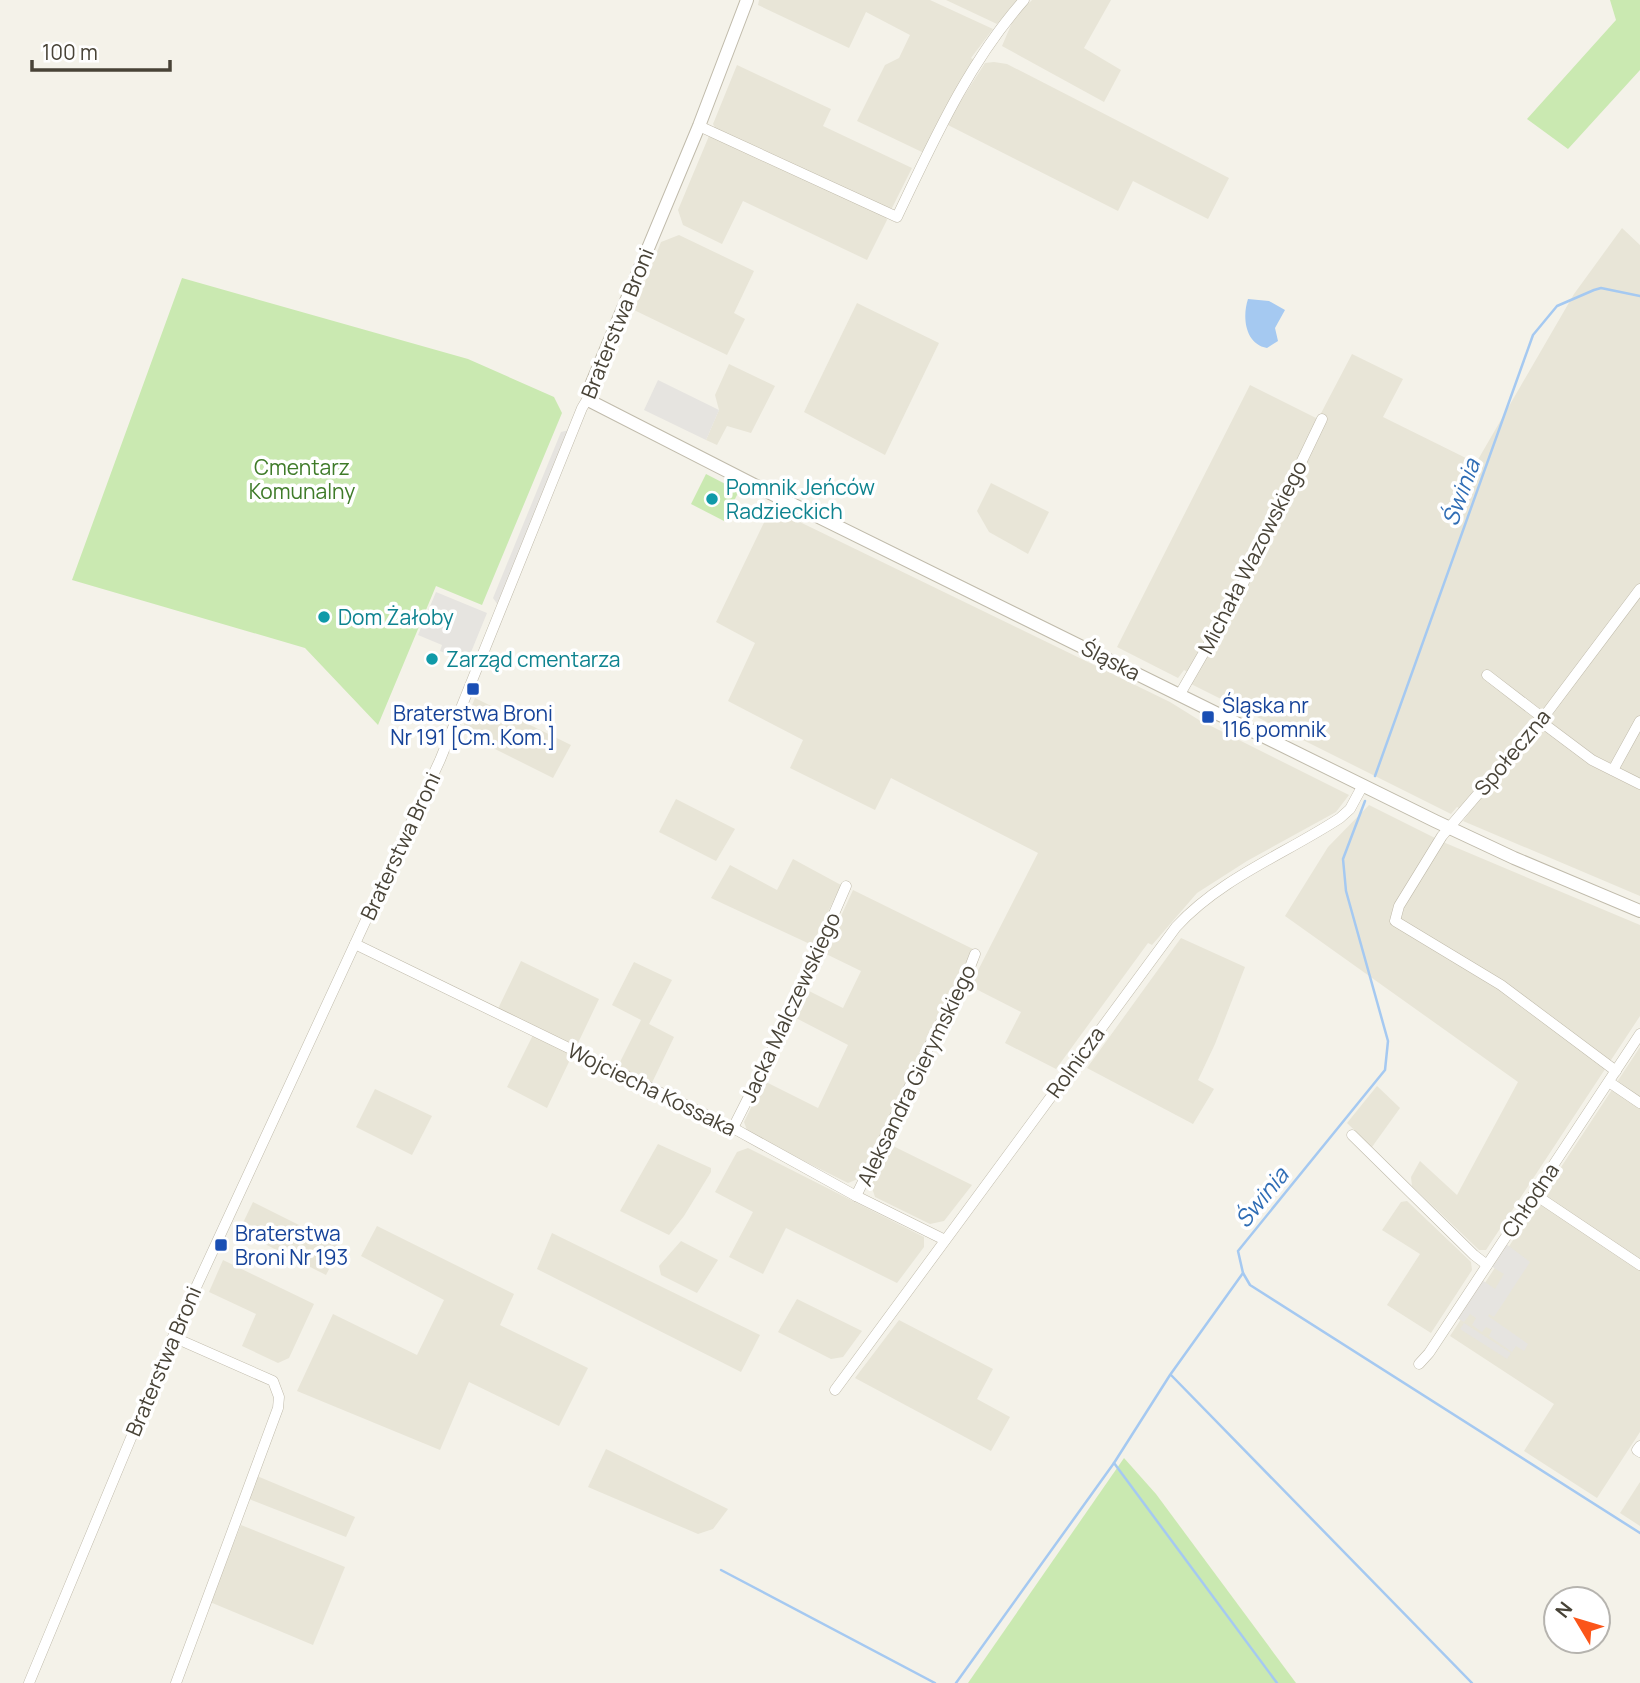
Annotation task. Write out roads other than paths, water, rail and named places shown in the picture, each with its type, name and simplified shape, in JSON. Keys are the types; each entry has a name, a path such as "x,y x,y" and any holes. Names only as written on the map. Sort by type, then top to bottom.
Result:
{"street":[{"name":"Braterstwa Broni","path":"29,1683 173,1337 440,760 699,126 747,0"},
{"path":"699,126 897,217 959,93 999,30 1024,0"},
{"name":"Śląska","path":"588,398 593,403 759,487 1448,827 1640,911"},
{"name":"Michała Wazowskiego","path":"1180,694 1241,588 1322,419"},
{"name":"Społeczna","path":"1616,1071 1501,985 1395,921 1399,906 1448,827 1542,720 1640,589"},
{"path":"1487,675 1592,760 1640,784"},
{"path":"1613,770 1640,721"},
{"name":"Rolnicza","path":"835,1390 1176,927 1215,892 1340,818 1350,809 1363,785"},
{"name":"Jacka Malczewskiego","path":"733,1128 790,1015 846,886"},
{"name":"Wojciecha Kossaka","path":"355,944 733,1128 856,1196 945,1240"},
{"name":"Aleksandra Gierymskiego","path":"856,1196 947,1010 965,980 975,954"},
{"name":"Chłodna","path":"1419,1364 1429,1353 1640,1034"},
{"path":"1609,1082 1640,1103"},
{"path":"1352,1135 1487,1265"},
{"path":"1534,1194 1640,1265"},
{"path":"173,1337 273,1381 279,1397 273,1422 176,1683"}],"water":[{"path":"1248,299 1269,301 1285,310 1275,328 1278,341 1267,348 1254,341 1247,329 1245,314"}],"waterway":[{"name":"Świnia","path":"1375,776 1533,335 1557,306 1594,290 1601,288 1640,296"},
{"name":"Świnia","path":"1277,1683 1114,1463 1170,1375 1243,1273 1238,1251 1385,1070 1388,1041 1346,891 1343,859 1365,801"},
{"path":"1243,1273 1250,1285 1640,1533"},
{"path":"1171,1375 1472,1683"},
{"path":"956,1683 1114,1463"},
{"path":"721,1570 935,1683"}],"place":[{"name":"Pomnik Jeńców Radzieckich","path":"712,499"},
{"name":"Dom Żałoby","path":"324,617"},
{"name":"Zarząd cmentarza","path":"432,659"},
{"name":"Braterstwa Broni Nr 191 [Cm. Kom.]","path":"473,689"},
{"name":"Śląska nr 116 pomnik","path":"1208,717"},
{"name":"Braterstwa Broni Nr 193","path":"221,1245"}],"park label":[{"name":"Cmentarz Komunalny","path":"302,479"}]}
